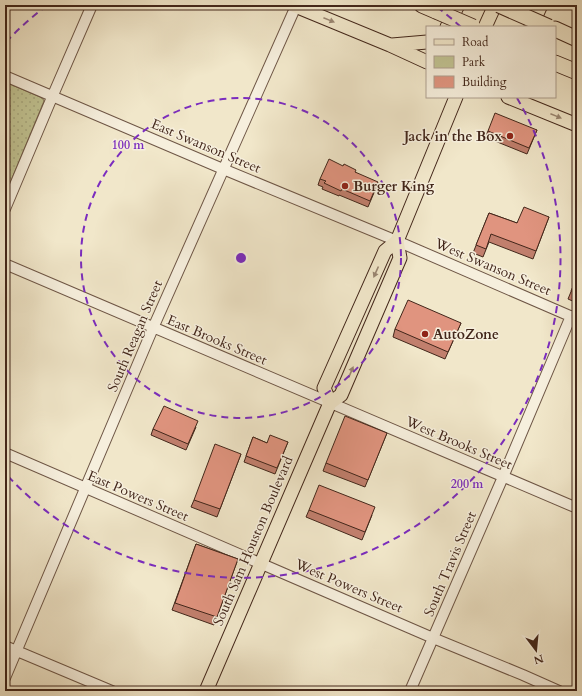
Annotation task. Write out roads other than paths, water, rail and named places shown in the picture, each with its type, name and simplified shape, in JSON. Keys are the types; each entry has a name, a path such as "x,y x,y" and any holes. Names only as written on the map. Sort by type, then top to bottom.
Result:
{"highway":[{"path":"422,5 471,26"},
{"path":"499,5 547,26"},
{"path":"556,29 577,39"},
{"path":"556,63 577,72"}],"main road":[{"path":"448,26 458,5"},
{"path":"485,26 495,5"},
{"path":"531,26 541,5"},
{"path":"294,6 390,45 426,62"},
{"path":"390,45 426,42"},
{"name":"South Sam Houston Boulevard","path":"330,403 324,388 385,251 397,241 456,98"},
{"path":"512,98 528,102 577,125"},
{"name":"South Sam Houston Boulevard","path":"206,691 330,403 341,395 400,258 397,241"}],"street":[{"path":"5,209 92,5"},
{"name":"South Reagan Street","path":"5,678 153,328 294,6"},
{"name":"East Swanson Street","path":"5,76 397,241"},
{"name":"West Swanson Street","path":"397,241 574,317"},
{"name":"East Brooks Street","path":"5,264 330,403"},
{"name":"South Travis Street","path":"410,691 574,317"},
{"name":"West Brooks Street","path":"330,403 577,508"},
{"name":"East Powers Street","path":"5,453 261,564"},
{"name":"West Powers Street","path":"261,564 559,691"},
{"path":"5,646 112,691"}],"place":[{"name":"Jack in the Box","path":"510,136"},
{"name":"Burger King","path":"345,186"},
{"name":"AutoZone","path":"425,334"}]}
